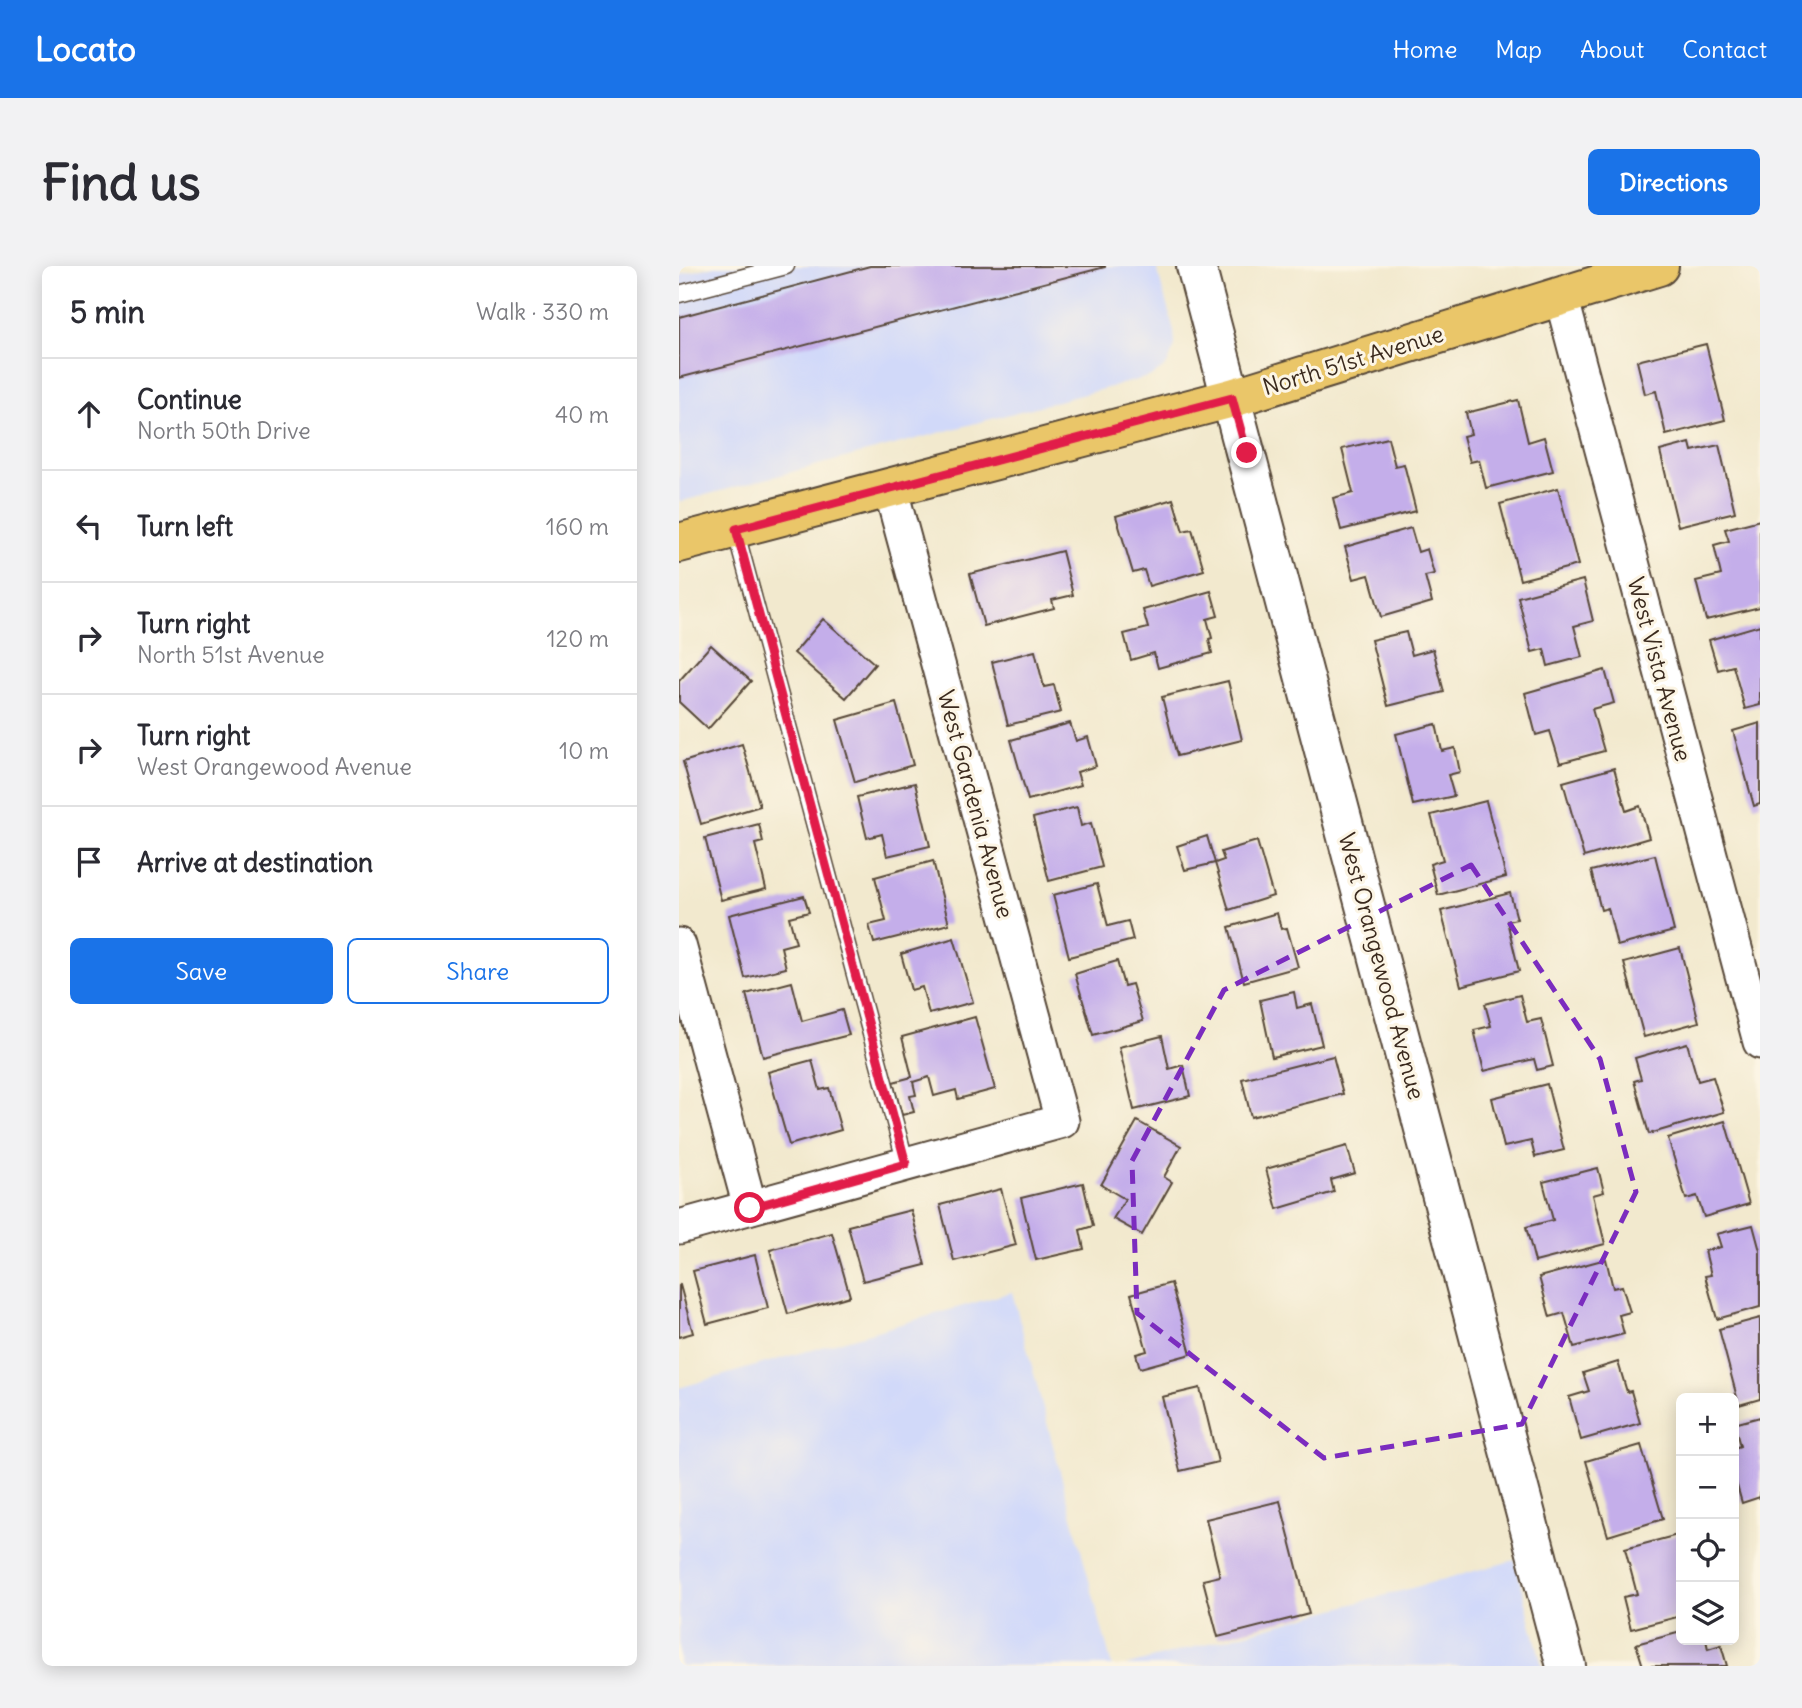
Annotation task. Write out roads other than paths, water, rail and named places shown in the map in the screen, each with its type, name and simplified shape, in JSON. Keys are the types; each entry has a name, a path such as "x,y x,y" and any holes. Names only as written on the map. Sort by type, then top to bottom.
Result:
{"main road":[{"name":"North 51st Avenue","path":"680,541 736,529 1232,398 1659,266"}],"street":[{"name":"West Orangewood Avenue","path":"1196,266 1566,1666"},
{"name":"West Vista Avenue","path":"1561,296 1760,1042"},
{"name":"West Gardenia Avenue","path":"890,487 1062,1121 906,1164"},
{"path":"679,944 750,1208"},
{"path":"679,1227 906,1164"}],"lane":[{"path":"679,294 786,266"},
{"path":"736,529 906,1164"}]}
